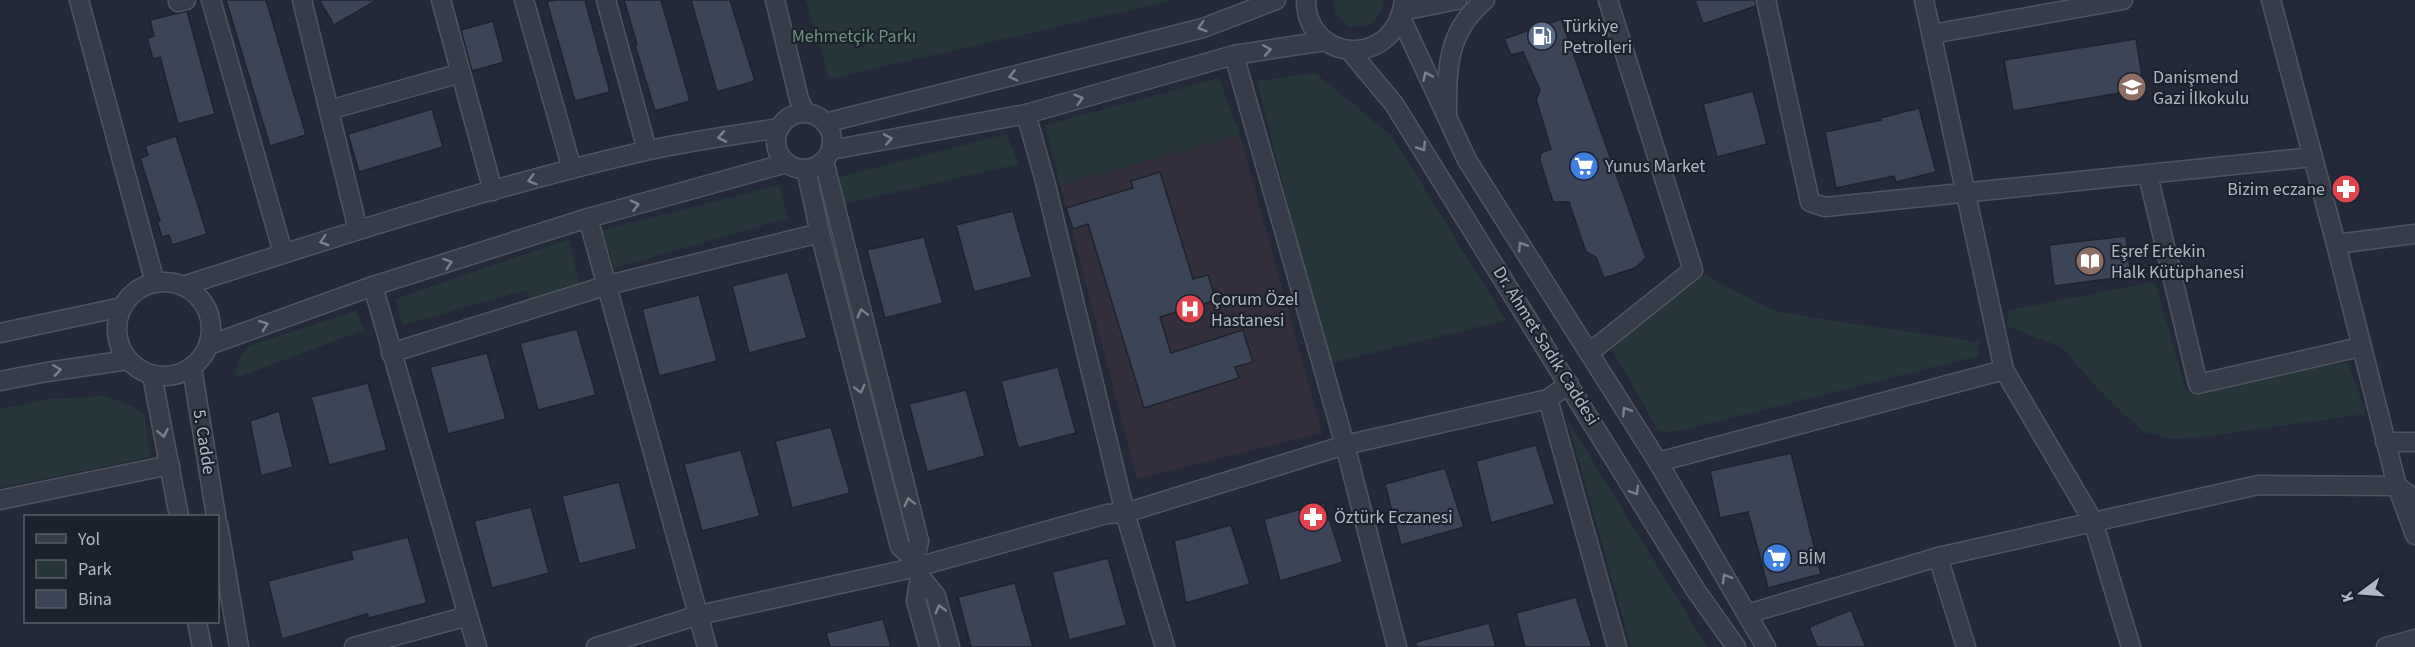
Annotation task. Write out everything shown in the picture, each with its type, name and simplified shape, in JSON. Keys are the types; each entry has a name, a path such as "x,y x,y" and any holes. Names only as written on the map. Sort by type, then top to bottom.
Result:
{"street":[{"path":"79,0 155,282"},
{"path":"211,0 283,254"},
{"path":"302,0 358,230"},
{"path":"441,0 493,191"},
{"path":"524,0 572,170"},
{"path":"606,0 647,150"},
{"path":"775,0 799,99 805,113"},
{"path":"825,123 1203,28 1276,0"},
{"path":"1306,0 1308,17 1315,30 1326,41 1349,50 1362,50 1380,42 1395,29 1402,10"},
{"path":"1402,10 1457,0"},
{"path":"1447,121 1450,53 1459,30 1470,12 1485,0"},
{"path":"1590,353 1694,270 1608,0"},
{"path":"1766,0 1810,202 1825,207 2313,157"},
{"path":"1924,0 2004,370 2092,521 2131,647"},
{"path":"1932,34 2123,0"},
{"path":"2271,0 2336,244 2385,442 2397,486 2415,534"},
{"path":"1402,10 1447,121 1467,160 1658,462 1766,647"},
{"path":"929,647 916,602 919,541 827,155 831,136 825,123 816,116 805,113 790,117 780,128 776,147 787,164 806,170 827,155 1026,114 1234,55 1326,41"},
{"name":"Dr. Ahmet Sadık Caddesi","path":"1349,50 1394,104 1695,589 1736,647"},
{"path":"1234,55 1345,445 1397,647"},
{"path":"328,110 461,73"},
{"path":"1026,114 1045,181 1125,513 1166,647"},
{"path":"183,286 358,230 647,150 780,128"},
{"path":"209,345 374,286 588,218 787,164"},
{"path":"806,170 900,547 917,567 936,596 950,647"},
{"path":"2148,175 2198,384 2360,347"},
{"path":"588,218 707,647"},
{"path":"391,353 608,285 820,233"},
{"path":"2336,244 2415,234"},
{"path":"155,282 169,282 183,286 195,293 204,304 210,317 209,345 202,358 192,368 180,374 166,377 139,370 120,348 117,320 122,307 141,287 155,282"},
{"path":"374,286 391,353 477,647"},
{"path":"0,333 122,307"},
{"path":"0,381 128,360"},
{"name":"5. Cadde","path":"192,368 216,515"},
{"path":"1658,462 2004,370"},
{"name":"5. Cadde","path":"152,375 179,515"},
{"path":"596,647 699,615 917,567 1107,514 1125,513 1345,445 1548,399 1569,384"},
{"path":"1548,399 1617,647"},
{"path":"2385,442 2415,442"},
{"path":"0,500 170,465"},
{"path":"1747,614 1938,557 2258,485 2397,486 2415,499"},
{"path":"219,530 239,647"},
{"path":"1938,557 1966,647"},
{"path":"354,647 468,616"},
{"path":"197,623 202,647"},
{"path":"2386,647 2415,639"}],"shaded area":[{"name":"Çorum Özel Hastanesi","path":"1240,135 1322,433 1137,479 1060,185"}],"green space":[{"name":"Mehmetçik Parkı","path":"806,0 1174,0 829,79"},
{"path":"1333,0 1383,1 1380,13 1374,21 1366,26 1357,27 1341,20 1335,12"},
{"path":"1315,73 1392,136 1506,320 1328,364 1257,81"},
{"path":"1219,78 1240,135 1060,185 1045,125"},
{"path":"1006,134 1019,164 840,205 832,179"},
{"path":"779,185 788,218 614,268 602,230"},
{"path":"569,239 579,283 528,300 527,290 403,325 395,299"},
{"path":"1705,275 1772,310 1980,342 1978,356 1682,430 1669,432 1658,430 1611,348"},
{"path":"2155,282 2186,391 2348,362 2366,414 2201,437 2171,439 2144,432 2107,398 2061,347 2007,326 2009,310"},
{"path":"356,311 364,330 236,378 237,362 248,346"},
{"path":"105,396 132,406 145,415 150,457 0,488 0,409 49,399"},
{"path":"1567,419 1707,647 1631,647"}],"building":[{"path":"226,0 266,0 306,135 270,146"},
{"path":"319,0 377,0 334,25"},
{"path":"585,0 610,92 575,101 547,2"},
{"path":"624,0 661,0 690,101 655,111"},
{"path":"691,0 730,0 755,81 717,92"},
{"path":"1695,0 1755,0 1756,6 1703,24"},
{"path":"187,11 215,114 178,124 160,57 153,59 147,38 154,36 150,20"},
{"path":"1561,19 1646,258 1635,268 1604,278 1596,257 1586,252 1569,202 1553,202 1540,161 1541,153 1551,149 1536,99 1540,90 1523,52 1511,55 1504,39"},
{"path":"493,21 504,62 472,71 461,30"},
{"path":"2136,39 2144,89 2013,111 2004,60"},
{"path":"1753,91 1767,144 1717,157 1703,104"},
{"path":"1919,108 1936,172 1896,182 1894,176 1836,188 1825,132 1881,120 1880,118"},
{"path":"432,109 443,147 359,172 348,134"},
{"path":"176,136 207,234 172,245 169,235 162,237 157,221 160,221 140,158 148,155 145,146"},
{"path":"1160,172 1193,279 1208,275 1216,300 1160,317 1171,353 1243,330 1253,362 1235,367 1239,378 1144,408 1088,224 1073,229 1066,208 1133,188 1131,181"},
{"path":"1013,211 1032,277 974,292 956,225"},
{"name":"Eşref Ertekin Halk Kütüphanesi","path":"2126,236 2131,276 2054,286 2049,245"},
{"path":"924,237 943,303 885,318 867,250"},
{"path":"788,272 807,338 749,353 732,286"},
{"path":"699,295 717,361 659,376 642,309"},
{"path":"577,329 596,395 538,410 520,343"},
{"path":"487,353 506,419 448,434 430,367"},
{"path":"1058,367 1076,433 1018,448 1001,381"},
{"path":"368,383 387,450 329,465 311,397"},
{"path":"966,390 985,456 927,472 909,404"},
{"path":"279,411 293,467 261,476 250,421"},
{"path":"831,427 850,493 792,508 775,441"},
{"path":"1536,445 1555,504 1491,523 1476,461"},
{"path":"741,450 760,516 702,531 684,464"},
{"path":"1791,453 1821,574 1768,588 1748,512 1720,518 1710,471"},
{"path":"1445,468 1464,527 1401,545 1385,484"},
{"path":"619,482 637,549 579,564 562,496"},
{"path":"1324,503 1343,562 1280,581 1264,519"},
{"path":"531,507 549,573 492,588 474,521"},
{"path":"1231,525 1250,584 1186,603 1174,541"},
{"path":"408,537 427,603 369,618 367,614 282,639 268,581 353,559 351,551"},
{"path":"1108,558 1127,625 1069,640 1052,572"},
{"path":"1015,583 1033,647 971,647 958,597"},
{"path":"1576,597 1592,647 1525,647 1516,613"},
{"path":"1851,610 1866,647 1817,647 1809,627"},
{"path":"883,619 891,647 830,647 826,633"},
{"path":"1489,623 1496,647 1416,647 1416,642"}],"place":[{"name":"Türkiye Petrolleri","path":"1542,36"},
{"name":"Danişmend Gazi İlkokulu","path":"2132,87"},
{"name":"Yunus Market","path":"1584,166"},
{"name":"Bizim eczane","path":"2346,189"},
{"name":"Eşref Ertekin Halk Kütüphanesi","path":"2090,261"},
{"name":"Çorum Özel Hastanesi","path":"1190,309"},
{"name":"Öztürk Eczanesi","path":"1313,517"},
{"name":"BİM","path":"1777,558"}]}
